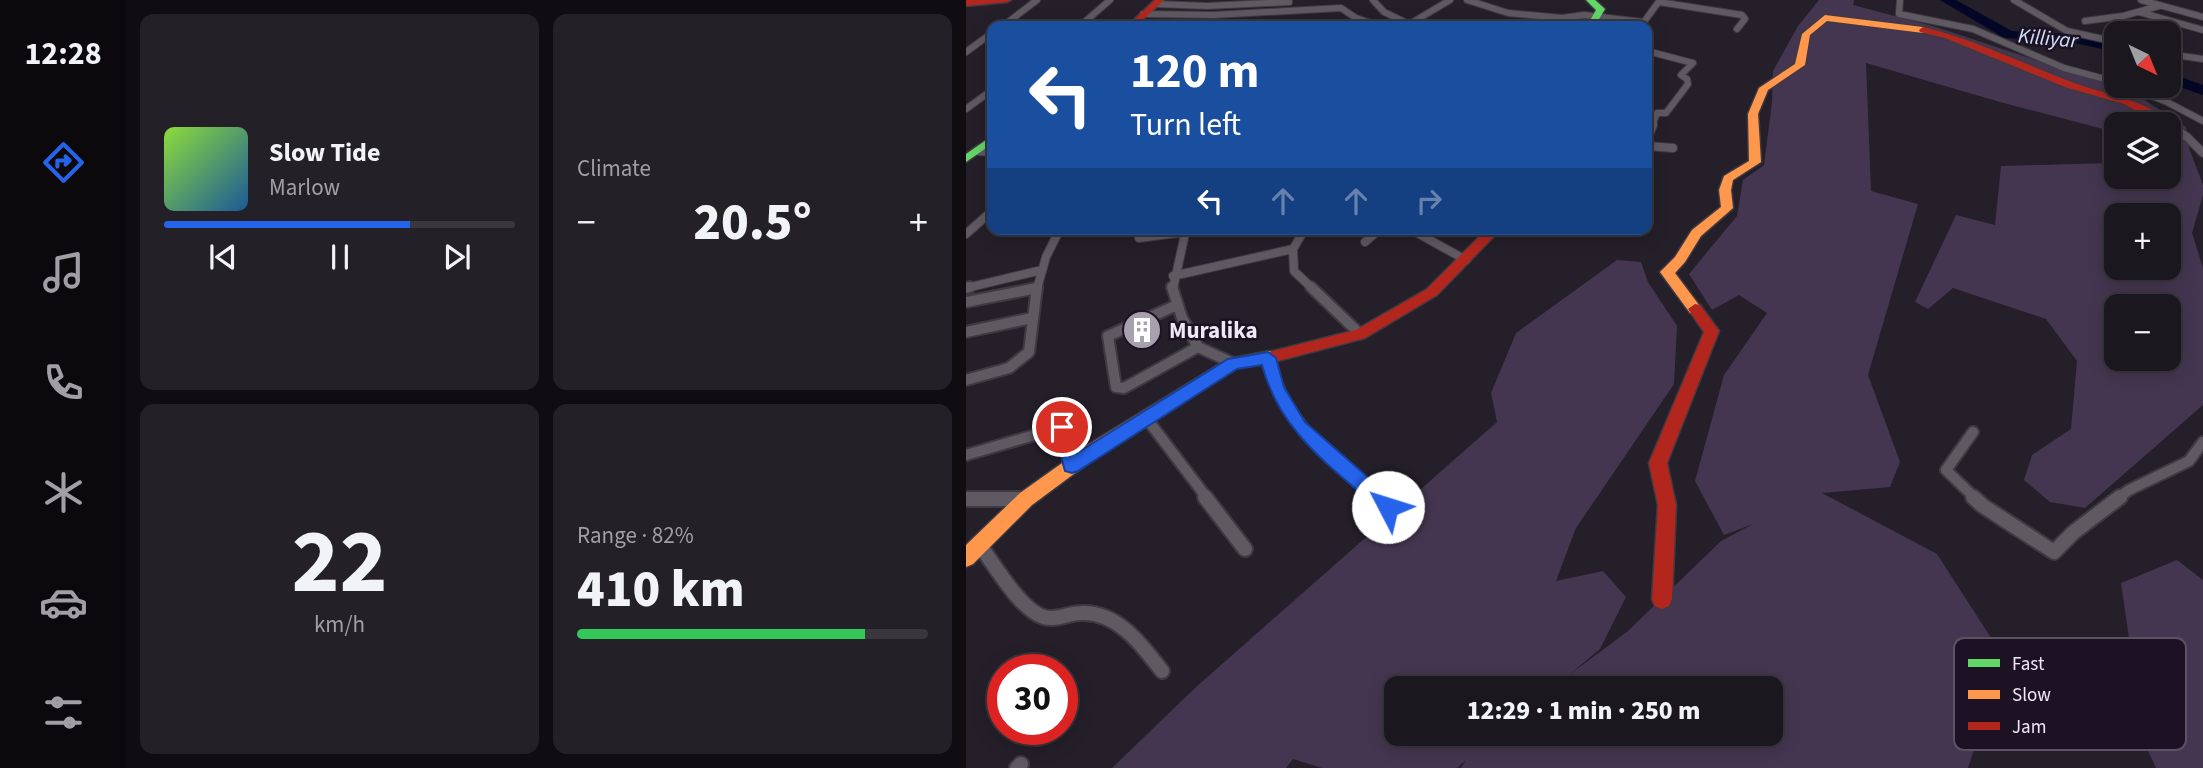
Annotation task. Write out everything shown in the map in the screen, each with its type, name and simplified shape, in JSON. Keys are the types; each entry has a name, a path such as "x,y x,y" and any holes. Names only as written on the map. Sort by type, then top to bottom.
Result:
{"street":[{"path":"968,2 1007,0"},
{"path":"1010,21 1037,0"},
{"path":"1086,21 1110,0"},
{"path":"1373,0 1384,12 1403,21"},
{"path":"1417,21 1450,0"},
{"path":"1467,0 1508,13 1593,21 1601,9 1590,0"},
{"path":"1900,0 1899,14 1973,29 2064,68 2104,79"},
{"path":"2014,0 2067,30 2104,39"},
{"path":"2141,0 2203,17"},
{"path":"1306,1 1313,10"},
{"path":"1644,21 1659,1 1742,15 1745,19 1737,29"},
{"path":"1136,21 1153,6 1289,2"},
{"path":"1153,6 1214,15 1341,8 1356,19 1366,21"},
{"path":"2085,22 2159,6"},
{"path":"2137,11 2203,30"},
{"path":"1214,15 1215,21"},
{"path":"1662,599 1667,505 1658,463 1712,331 1667,272 1682,261 1691,239 1698,231 1727,208 1725,190 1728,178 1755,162 1753,114 1764,88 1800,65 1806,34 1815,24 1825,18 1842,18 1941,33 2069,85 2128,102 2145,112"},
{"path":"966,52 987,37"},
{"path":"1652,52 1693,64 1681,75 1687,79 1688,84 1666,113 1657,113 1652,126"},
{"path":"2181,56 2203,60"},
{"path":"966,109 987,94"},
{"path":"2156,98 2203,121"},
{"path":"2181,133 2203,153"},
{"path":"1652,146 1673,148"},
{"path":"966,234 987,215"},
{"path":"966,380 1009,369 1025,359 1029,352 1037,288 1051,242 1056,235"},
{"path":"1139,238 1159,235"},
{"path":"1185,235 1173,276 1172,287 1177,305 1198,347 1233,363"},
{"path":"1301,235 1293,249 1294,271 1360,334"},
{"path":"1365,242 1373,235"},
{"path":"1421,235 1466,260"},
{"path":"966,558 1026,499 1072,466 1233,363 1268,358 1360,334 1432,292 1489,235"},
{"path":"1173,276 1293,249"},
{"path":"967,290 1042,271"},
{"path":"966,302 1037,288"},
{"path":"1177,305 1108,336 1116,387 1124,388 1198,347"},
{"path":"966,332 1032,318"},
{"path":"1268,358 1276,388 1300,427 1388,507"},
{"path":"1147,419 1245,549"},
{"path":"966,455 1062,427 1072,466"},
{"path":"1973,432 1945,470 1983,506 2054,552 2074,532 2129,490 2189,461 2203,442"},
{"path":"966,499 1026,499"},
{"path":"979,544 1039,615 1049,618 1090,612 1120,625 1143,644 1162,671"}],"shaded area":[{"path":"1819,0 1854,0 1853,5 1936,27 2104,83 2104,98 2141,98 2163,112 2104,112 2104,129 1866,63 1871,191 1918,204 1868,375 1900,462 1890,487 1822,493 1937,554 1991,638 1954,638 1954,750 1974,750 1968,768 1461,768 1466,760 1457,768 1322,768 1293,759 1286,768 1112,768 1196,687 1497,422 1491,393 1516,333 1617,260 1641,262 1648,282 1677,326 1674,384 1576,528 1556,581 1603,571 1626,597 1600,649 1569,675 1628,631 1721,541 1753,524 1724,535 1695,481 1724,375 1767,313 1739,295 1712,310 1689,274 1737,216 1743,180 1764,165 1773,71 1798,26"},
{"path":"2181,124 2186,127 2189,148 2203,185 2203,195 2192,233 2203,268 2203,405 2085,508 2050,502 2024,480 2032,455 2071,429 2077,361 2046,319 1953,288 1928,309 1915,302 1956,215 1995,225 2001,166 2104,163 2104,189 2181,189"},
{"path":"2177,560 2203,580 2203,768 2156,768 2148,750 2186,750 2186,638 2129,638 2121,583"}],"waterway":[{"name":"Killiyar","path":"1946,0 2009,35 2070,38 2104,45"},
{"name":"Killiyar","path":"2181,82 2203,90"}],"traffic: fast":[{"path":"1590,0 1601,9 1594,21"},
{"path":"966,159 987,143"}],"traffic: slow":[{"path":"1695,309 1667,272 1680,259 1696,233 1727,208 1725,190 1728,178 1755,162 1753,114 1764,88 1800,65 1806,34 1825,18 1923,30"},
{"path":"966,558 1026,499 1092,451 1233,363 1270,357"}],"traffic: jam":[{"path":"966,3 1007,0"},
{"path":"1137,21 1160,0"},
{"path":"1923,30 1948,36 2069,85 2128,102 2146,112"},
{"path":"1270,357 1360,334 1432,292 1489,235"},
{"path":"1662,599 1667,505 1658,463 1712,331 1695,309"}],"place":[{"name":"Muralika","path":"1142,330"}],"route":[{"path":"1062,427 1072,466 1233,363 1268,358 1276,388 1285,407 1300,427 1388,507"}]}
